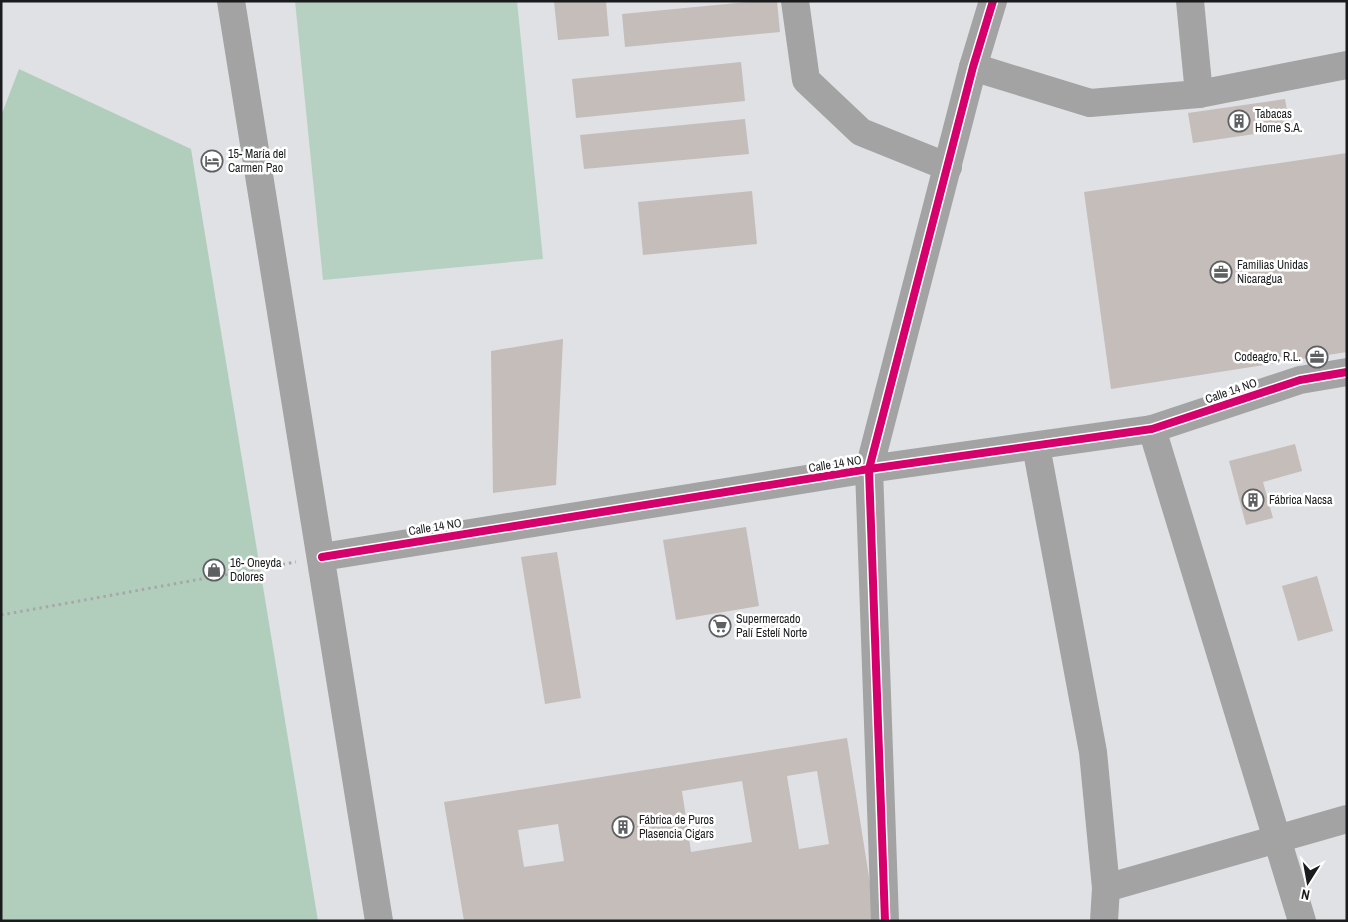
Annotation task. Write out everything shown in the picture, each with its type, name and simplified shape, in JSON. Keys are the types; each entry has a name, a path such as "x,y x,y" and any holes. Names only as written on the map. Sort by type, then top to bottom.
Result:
{"street":[{"path":"231,1 322,557 379,921"},
{"path":"795,1 806,80 861,132 948,167"},
{"path":"885,921 869,469 974,67 994,1"},
{"path":"1190,1 1199,94"},
{"path":"974,67 1090,103 1199,94 1347,65"},
{"name":"Calle 14 NO","path":"322,557 869,469 1152,429 1300,380 1347,372"},
{"path":"1152,429 1302,921"},
{"path":"1036,446 1094,752 1106,888 1104,921"},
{"path":"1106,888 1347,819"}],"path":[{"path":"1,615 322,557"}],"green space":[{"path":"295,1 517,1 543,259 323,280"},
{"path":"19,69 191,149 318,921 1,921 1,116"}],"building":[{"path":"554,1 606,1 609,36 558,40"},
{"path":"758,1 777,1 780,32 625,47 622,14"},
{"path":"741,62 745,101 576,118 572,79"},
{"name":"Tabacas Home S.A.","path":"1285,99 1290,129 1193,143 1188,113"},
{"path":"745,119 749,154 584,169 580,135"},
{"name":"Familias Unidas Nicaragua","path":"1347,153 1347,352 1111,389 1084,192"},
{"path":"752,191 757,244 643,255 638,202"},
{"path":"563,339 556,485 493,493 491,351"},
{"name":"Fábrica Nacsa","path":"1295,444 1302,471 1263,482 1273,518 1246,525 1229,461"},
{"path":"746,527 759,606 676,620 663,540"},
{"path":"557,552 581,698 545,704 521,557"},
{"path":"1317,576 1333,631 1298,641 1282,586"},
{"name":"Fábrica de Puros Plasencia Cigars","path":"847,738 876,921 464,921 444,802","holes":["817,771 829,844 799,849 787,776","742,781 752,842 691,852 682,791","558,824 564,861 524,867 518,830"]}],"cycle path":[{"path":"885,921 869,469 973,67 993,1"},
{"path":"322,557 869,469 1152,429 1300,380 1347,372"}],"place":[{"name":"Tabacas Home S.A.","path":"1239,121"},
{"name":"15- María del Carmen Pao","path":"212,161"},
{"name":"Familias Unidas Nicaragua","path":"1221,272"},
{"name":"Codeagro, R.L.","path":"1317,357"},
{"name":"Fábrica Nacsa","path":"1253,500"},
{"name":"16- Oneyda Dolores","path":"214,570"},
{"name":"Supermercado Palí Estelí Norte","path":"720,626"},
{"name":"Fábrica de Puros Plasencia Cigars","path":"623,827"}]}
